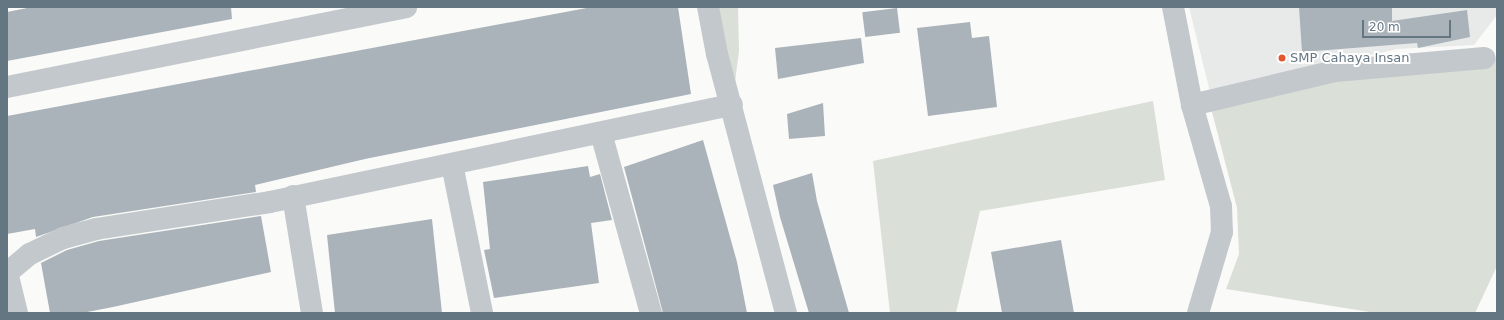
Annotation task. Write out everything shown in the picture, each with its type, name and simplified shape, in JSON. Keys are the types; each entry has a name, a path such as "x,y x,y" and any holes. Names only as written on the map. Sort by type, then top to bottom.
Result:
{"street":[{"path":"7,87 406,7"},
{"path":"708,7 786,313"},
{"path":"1173,7 1192,105 1221,212 1222,232 1198,313"},
{"path":"1192,105 1335,71 1484,58"},
{"path":"17,313 7,273 30,254 63,238 293,196 732,105"},
{"path":"601,133 651,313"},
{"path":"452,164 482,313"},
{"path":"293,196 312,313"}],"shaded area":[{"path":"708,7 738,7 739,51 732,105"},
{"name":"SMP Cahaya Insan","path":"1189,7 1497,7 1497,15 1474,45 1397,49 1210,92"},
{"path":"1497,58 1497,266 1475,313 1376,313 1226,289 1239,254 1237,208 1211,108 1372,69"},
{"path":"1153,101 1165,180 980,211 956,313 890,313 873,161"}],"building":[{"path":"32,7 231,7 232,19 7,61 7,12"},
{"path":"592,7 678,7 691,94 365,159 255,185 256,192 93,217 36,237 35,229 7,234 7,116"},
{"path":"1299,7 1392,7 1392,21 1467,10 1470,37 1418,48 1417,43 1302,52"},
{"path":"897,8 900,33 865,37 862,12"},
{"path":"970,22 972,38 989,36 997,107 928,116 917,28"},
{"path":"861,38 864,63 778,79 775,48"},
{"path":"823,103 825,136 789,139 787,114"},
{"path":"703,140 737,262 747,313 663,313 624,167"},
{"path":"588,166 590,177 600,174 612,220 591,223 599,283 494,298 484,250 490,249 483,182"},
{"path":"812,173 817,201 849,313 809,313 780,217 773,185"},
{"path":"261,216 271,272 82,313 50,313 41,263 67,250 99,241"},
{"path":"432,219 442,313 335,313 327,235"},
{"path":"1061,240 1074,313 1002,313 991,252"}],"place":[{"name":"SMP Cahaya Insan","path":"1282,58"}]}
